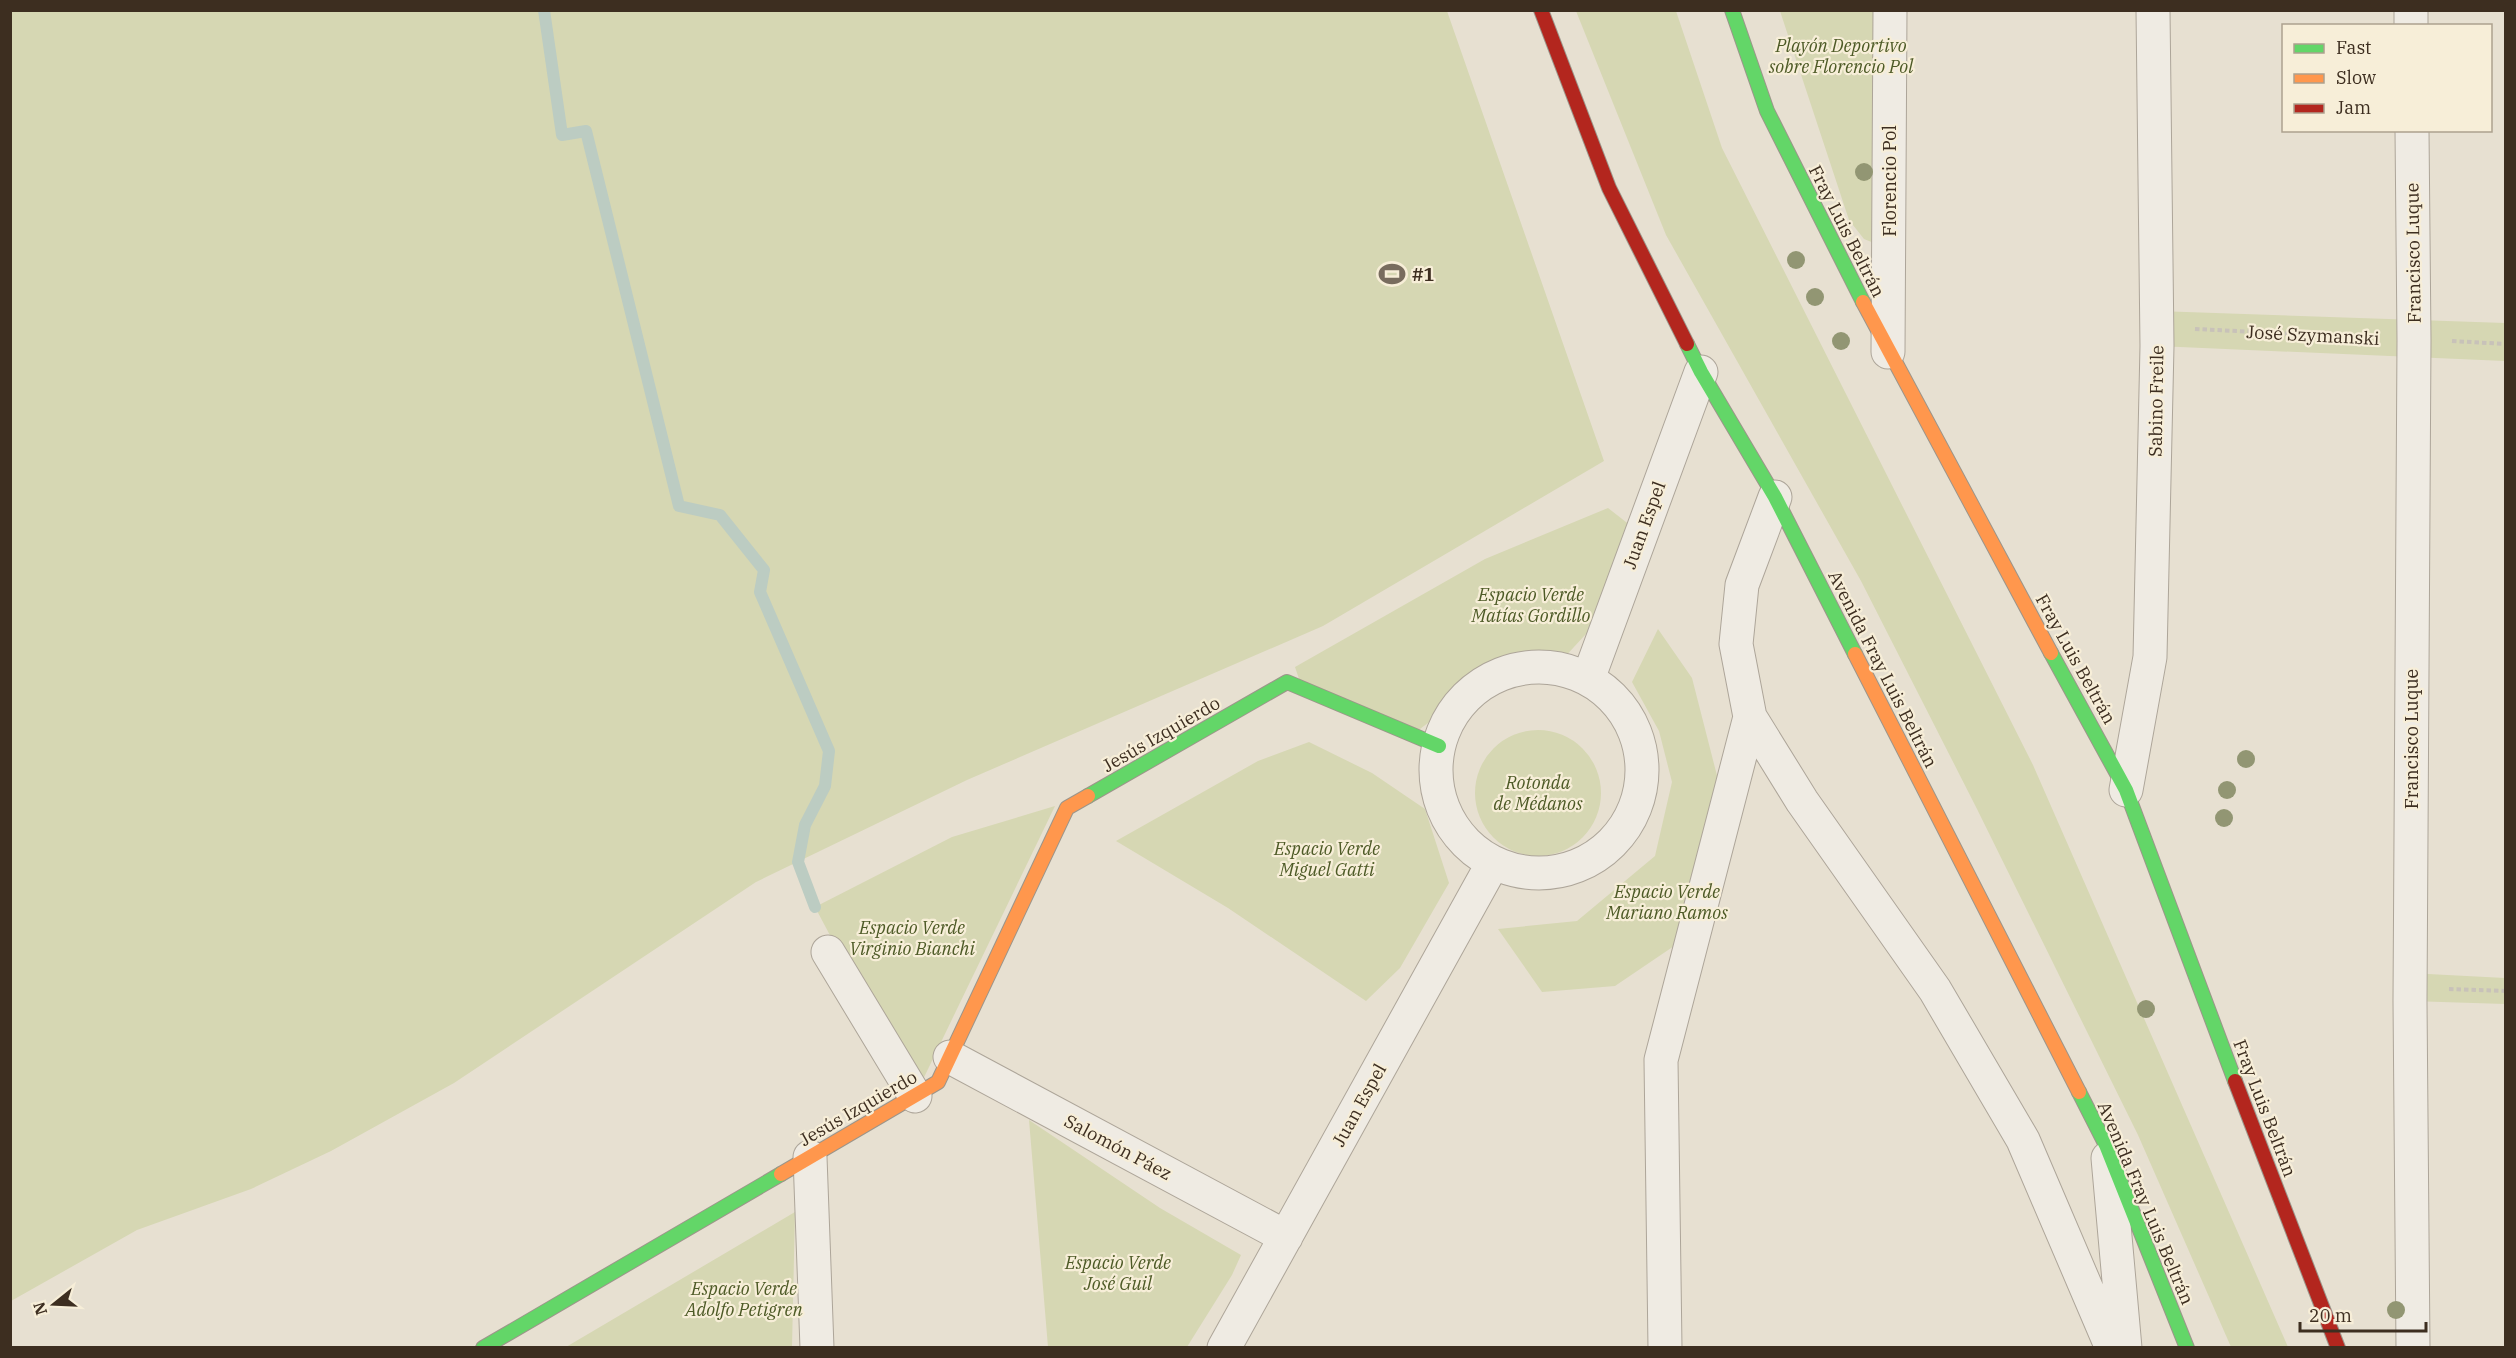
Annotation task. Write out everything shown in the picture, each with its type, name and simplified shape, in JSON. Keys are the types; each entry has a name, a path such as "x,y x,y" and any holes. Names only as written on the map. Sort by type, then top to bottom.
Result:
{"street":[{"name":"Avenida Fray Luis Beltrán","path":"1541,10 1609,188 1701,372 1775,497 2106,1145 2187,1347"},
{"name":"Fray Luis Beltrán","path":"1732,10 1767,111 1888,352 2126,790 2255,1136 2338,1347"},
{"name":"Florencio Pol","path":"1888,352 1890,10"},
{"name":"Sabino Freile","path":"2126,790 2150,657 2157,328 2153,10"},
{"name":"Francisco Luque","path":"2412,132 2414,339 2410,987 2413,1347"},
{"name":"Juan Espel","path":"1588,679 1701,372"},
{"path":"1775,497 1742,585 1736,644 1750,717 1802,801 1935,990 2023,1140 2112,1347"},
{"path":"1527,667 1558,669 1588,679 1616,701 1635,731 1643,766 1638,802 1633,812 1622,833 1596,858 1562,872 1527,873 1493,863 1465,842 1446,814 1437,781 1439,746 1451,717 1470,693 1497,676 1527,667"},
{"name":"Jesús Izquierdo","path":"483,1347 938,1082 1067,808 1287,682 1439,746"},
{"path":"1665,1347 1661,1060 1750,717"},
{"name":"Juan Espel","path":"1224,1347 1493,863"},
{"path":"828,952 915,1096"},
{"name":"Salomón Páez","path":"950,1057 1286,1237"},
{"path":"2106,1145 2125,1347"},
{"path":"810,1157 817,1347"}],"path":[{"name":"José Szymanski","path":"2157,328 2505,344"},
{"path":"2410,987 2505,991"}],"green space":[{"path":"11,10 1447,11 1604,461 1323,626 967,780 756,882 454,1083 331,1151 251,1189 137,1230 11,1301"},
{"path":"1576,11 1676,11 1722,148 2033,765 2288,1347 2231,1347 2138,1135 1977,809 1861,581 1666,235"},
{"name":"Playón Deportivo sobre Florencio Pol","path":"1780,11 1885,11 1874,243 1864,239 1849,220"},
{"path":"2157,311 2505,323 2505,361 2157,346"},
{"name":"Espacio Verde Matías Gordillo","path":"1608,508 1644,536 1597,622 1562,660 1498,670 1416,732 1305,697 1295,667 1485,559"},
{"name":"Espacio Verde Mariano Ramos","path":"1658,629 1692,678 1724,803 1708,923 1615,986 1542,992 1498,929 1577,921 1655,856 1672,782 1659,731 1632,682"},
{"name":"Rotonda de Médanos","path":"1538,730 1562,735 1583,748 1596,769 1601,793 1596,817 1583,838 1562,851 1538,856 1514,851 1493,838 1480,817 1475,793 1480,769 1493,748 1514,735"},
{"name":"Espacio Verde Miguel Gatti","path":"1309,742 1372,773 1425,809 1449,883 1400,968 1366,1001 1228,908 1116,841 1258,761"},
{"name":"Espacio Verde Virginio Bianchi","path":"1055,806 915,1096 815,907 952,837"},
{"path":"2409,973 2505,978 2505,1004 2410,1001"},
{"name":"Espacio Verde José Guil","path":"1029,1120 1160,1208 1241,1255 1232,1275 1187,1347 1048,1347"},
{"name":"Espacio Verde Adolfo Petigren","path":"795,1212 792,1347 566,1347"}],"waterway":[{"path":"544,10 562,135 586,131 679,506 720,515 764,570 760,592 829,751 825,786 805,825 798,862 815,907"}],"traffic: fast":[{"path":"1732,10 1767,111 1863,302"},
{"path":"1687,344 1701,372 1775,497 1855,654"},
{"path":"2051,653 2126,790 2235,1081"},
{"path":"1088,796 1287,682 1439,746"},
{"path":"2079,1092 2106,1145 2187,1348"},
{"path":"483,1348 781,1174"}],"traffic: slow":[{"path":"1863,302 2051,653"},
{"path":"1855,654 2079,1092"},
{"path":"781,1174 938,1082 1067,808 1088,796"}],"traffic: jam":[{"path":"1541,10 1609,188 1687,344"},
{"path":"2235,1081 2338,1348"}],"place":[{"name":"#1","path":"1392,274"}]}
